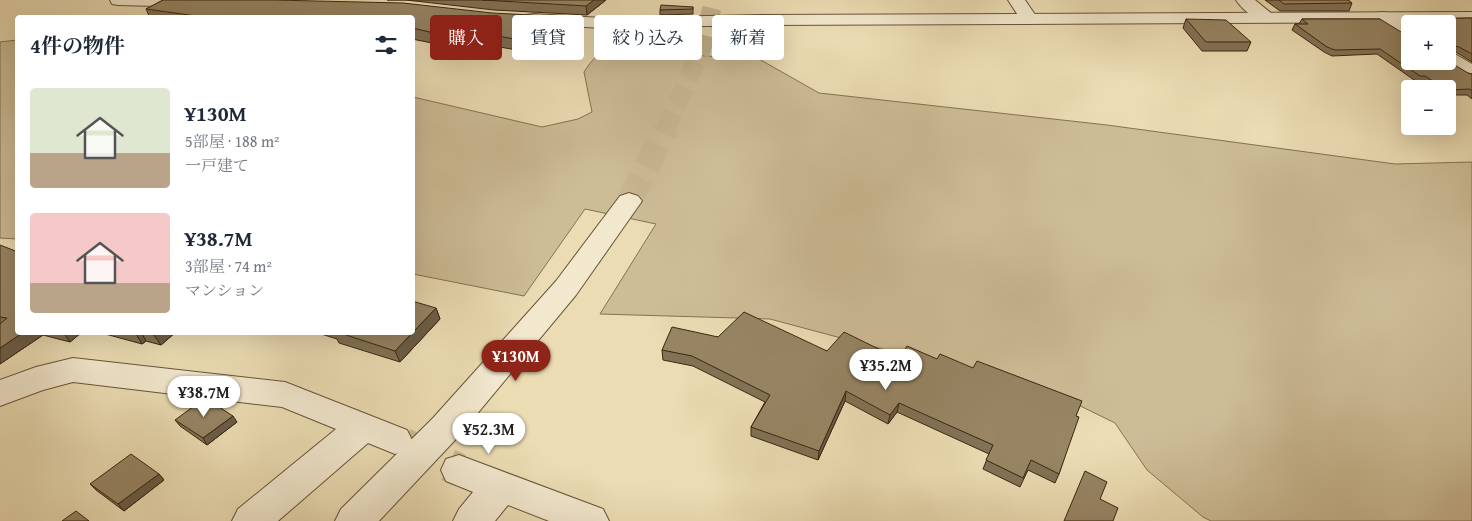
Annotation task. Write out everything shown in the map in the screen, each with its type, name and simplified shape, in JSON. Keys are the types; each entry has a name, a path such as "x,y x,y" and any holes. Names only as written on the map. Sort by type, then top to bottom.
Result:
{"street":[{"path":"118,0 216,2"},
{"path":"1016,0 1029,18"},
{"path":"1244,0 1268,18"},
{"path":"584,23 1029,18 1472,17"},
{"path":"1382,18 1401,30"},
{"path":"1456,63 1472,73"},
{"path":"354,521 445,428 566,288 629,201"},
{"path":"0,393 36,379 73,370 286,395 379,433 251,521"},
{"path":"459,470 500,488 552,505 590,521"},
{"path":"472,521 500,488"}],"shaded area":[{"path":"15,40 15,239 0,238 0,42"},
{"path":"702,56 712,56 712,60 761,60 819,93 1107,125 1395,164 1472,162 1472,521 1211,521 1203,517 1147,470 1115,423 1062,397 770,319 600,314 656,224 585,209 524,296 415,274 415,97 542,127 578,119 592,112 584,72 594,59 702,60"}],"building":[{"path":"163,0 273,0 403,3 492,13 531,15 512,15 512,39 502,37 502,15 430,15 430,32 415,29 415,15 189,15 146,9"},
{"path":"482,0 594,0 586,6"},
{"path":"1279,0 1348,0 1352,3 1284,4"},
{"path":"661,5 693,7 693,9 660,10"},
{"path":"1456,18 1472,18 1472,54 1456,46"},
{"path":"1186,19 1226,20 1251,42 1206,42"},
{"path":"1302,19 1380,19 1401,32 1401,63 1380,49 1335,50 1327,47 1295,24 1308,24"},
{"path":"1456,66 1472,74 1472,91 1470,89 1456,90 1456,80 1431,80 1425,76 1420,76 1411,70 1456,70"},
{"path":"0,245 15,251 15,335 20,335 0,348 0,324 7,318 0,317"},
{"path":"415,302 436,308 415,330"},
{"path":"744,312 827,351 844,332 899,359 907,346 937,359 940,354 973,368 977,361 1082,401 1076,416 1079,417 1059,474 1031,460 1023,478 986,460 993,445 899,403 890,415 846,391 819,451 751,427 770,395 692,356 662,350 672,327 718,337"},
{"path":"346,335 410,335 395,351"},
{"path":"205,398 233,416 203,438 175,420"},
{"path":"131,454 159,474 118,504 90,484"},
{"path":"1085,471 1107,482 1100,499 1118,508 1113,521 1064,521"},
{"path":"76,511 89,521 62,521"}],"tunnel":[{"path":"665,130 701,51 714,0"},
{"path":"629,201 666,129"},
{"path":"403,444 459,470"}]}
